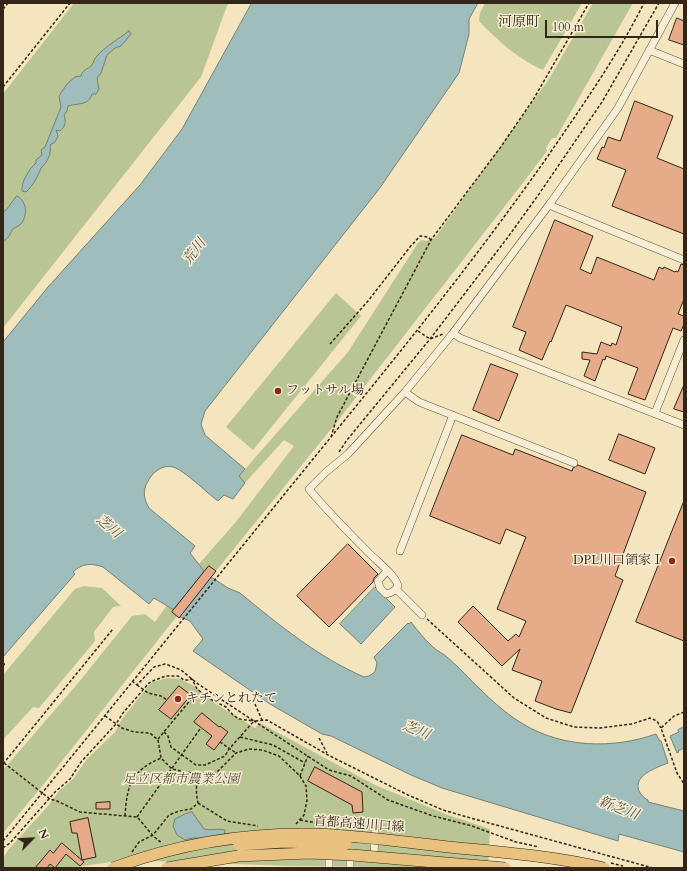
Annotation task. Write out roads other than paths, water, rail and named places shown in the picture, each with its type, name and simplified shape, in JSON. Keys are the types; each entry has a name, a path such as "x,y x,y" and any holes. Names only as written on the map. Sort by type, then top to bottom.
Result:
{"highway":[{"name":"首都高速川口線","path":"113,868 141,859 204,843 247,837 285,835 349,836 607,865"},
{"path":"133,868 177,855 221,847 284,842 359,844 486,857 534,856"},
{"path":"167,868 238,856 309,853 352,855 505,868"}],"street":[{"path":"387,571 378,582 380,588 386,594 392,593 396,590 398,586 397,582 387,571 329,512 309,490 326,472 348,454 405,392 549,205 618,108 675,3"},
{"path":"649,50 684,64"},
{"path":"549,205 684,260"},
{"path":"451,332 460,338 684,425"},
{"path":"655,413 684,340"},
{"path":"405,392 418,402 574,463"},
{"path":"400,551 453,416"},
{"path":"396,590 422,615"},
{"path":"329,868 329,855 369,858 372,856 374,854 375,832"},
{"path":"128,868 131,854"},
{"path":"350,856 350,868"}],"water":[{"path":"252,3 478,3 469,19 469,34 459,73 379,189 205,411 201,424 205,435 245,469 239,476 245,483 233,499 224,495 218,501 183,472 169,466 161,468 155,472 146,485 144,495 149,508 195,546 190,553 204,571 174,610 154,598 149,604 103,567 91,564 84,565 73,572 75,574 3,657 3,342 48,287 140,185 182,129"},
{"path":"129,31 131,34 121,46 115,48 107,55 101,73 97,78 99,89 96,94 92,94 88,101 68,106 64,115 64,125 60,131 56,130 58,136 55,142 50,145 50,154 47,161 41,168 31,187 26,192 22,191 26,176 36,163 36,160 42,155 41,150 45,147 61,107 59,96 67,84 75,77 81,76 84,71 92,65 95,58 100,53"},
{"path":"17,196 25,205 25,217 21,224 13,229 8,237 3,241 3,212"},
{"path":"211,577 228,588 240,593 299,640 331,660 364,677 375,672 377,663 374,657 408,623 409,624 411,622 435,649 445,655 496,704 523,724 538,732 571,742 588,744 623,742 656,734 661,741 668,763 642,776 638,785 639,791 648,800 648,802 684,811 684,852 619,834 618,841 442,788 411,775 331,736 322,734 270,704 193,651 203,639 190,621 180,617"},
{"path":"375,587 395,607 361,644 340,624"},
{"path":"684,727 684,748 677,753 670,736 679,732 678,730"},
{"path":"192,812 204,829 225,830 224,838 213,844 199,838 185,840 177,835 173,826 175,819"}],"place":[{"name":"フットサル場","path":"278,391"},
{"name":"DPL川口領家Ⅰ","path":"672,561"},
{"name":"キチンとれたて","path":"178,699"}],"district":[{"name":"河原町","path":"519,23"}],"water label":[{"name":"荒川","path":"195,252"},
{"name":"芝川","path":"108,527"},
{"name":"芝川","path":"416,731"},
{"name":"新芝川","path":"618,809"}],"park label":[{"name":"足立区都市農業公園","path":"181,780"}]}
